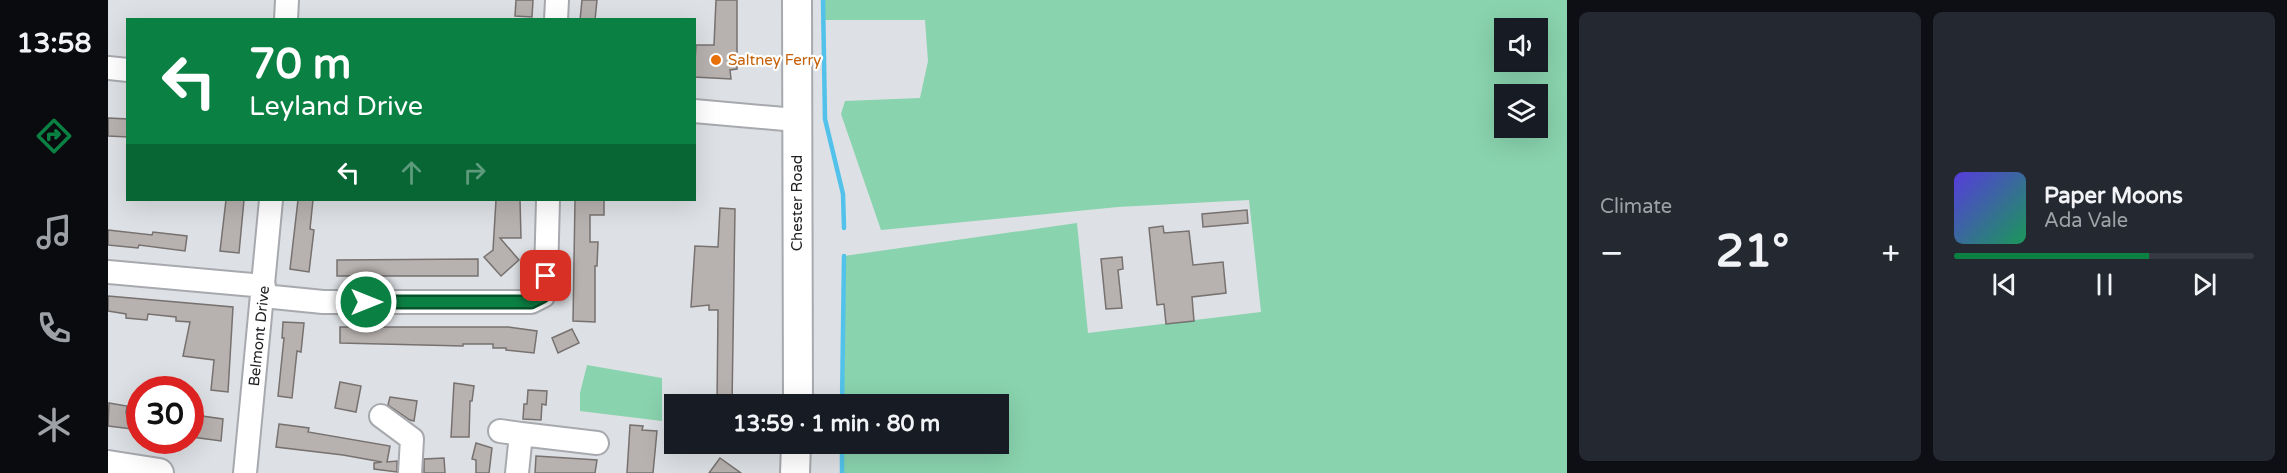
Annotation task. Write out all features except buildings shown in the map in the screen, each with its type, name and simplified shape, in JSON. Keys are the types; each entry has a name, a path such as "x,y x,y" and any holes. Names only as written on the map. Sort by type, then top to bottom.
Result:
{"main road":[{"name":"Chester Road","path":"797,0 798,394"},
{"path":"795,473 796,454"},
{"path":"108,465 159,473"}],"street":[{"path":"286,18 287,0"},
{"path":"556,18 557,0"},
{"path":"108,68 126,70"},
{"path":"696,111 796,120"},
{"name":"Belmont Drive","path":"245,473 272,201"},
{"path":"108,272 264,291 322,302 531,302 543,296 546,276 548,201"},
{"path":"381,416 412,439 410,473"},
{"path":"517,473 510,433 583,434"}],"green space":[{"path":"823,0 1567,0 1567,473 842,473 842,454 1009,454 1009,394 842,394 844,256 1077,223 1088,333 1261,312 1249,200 1118,207 881,230 841,114 845,101 920,98 928,61 925,20 822,20"},
{"path":"587,365 662,378 662,421 580,411 580,393"}],"waterway":[{"path":"823,0 825,119 843,194 844,228"},
{"path":"842,394 844,256"},
{"path":"842,454 842,473"}],"place":[{"name":"Saltney Ferry","path":"716,60"}],"route":[{"path":"366,302 531,302 543,296 546,276"}]}
